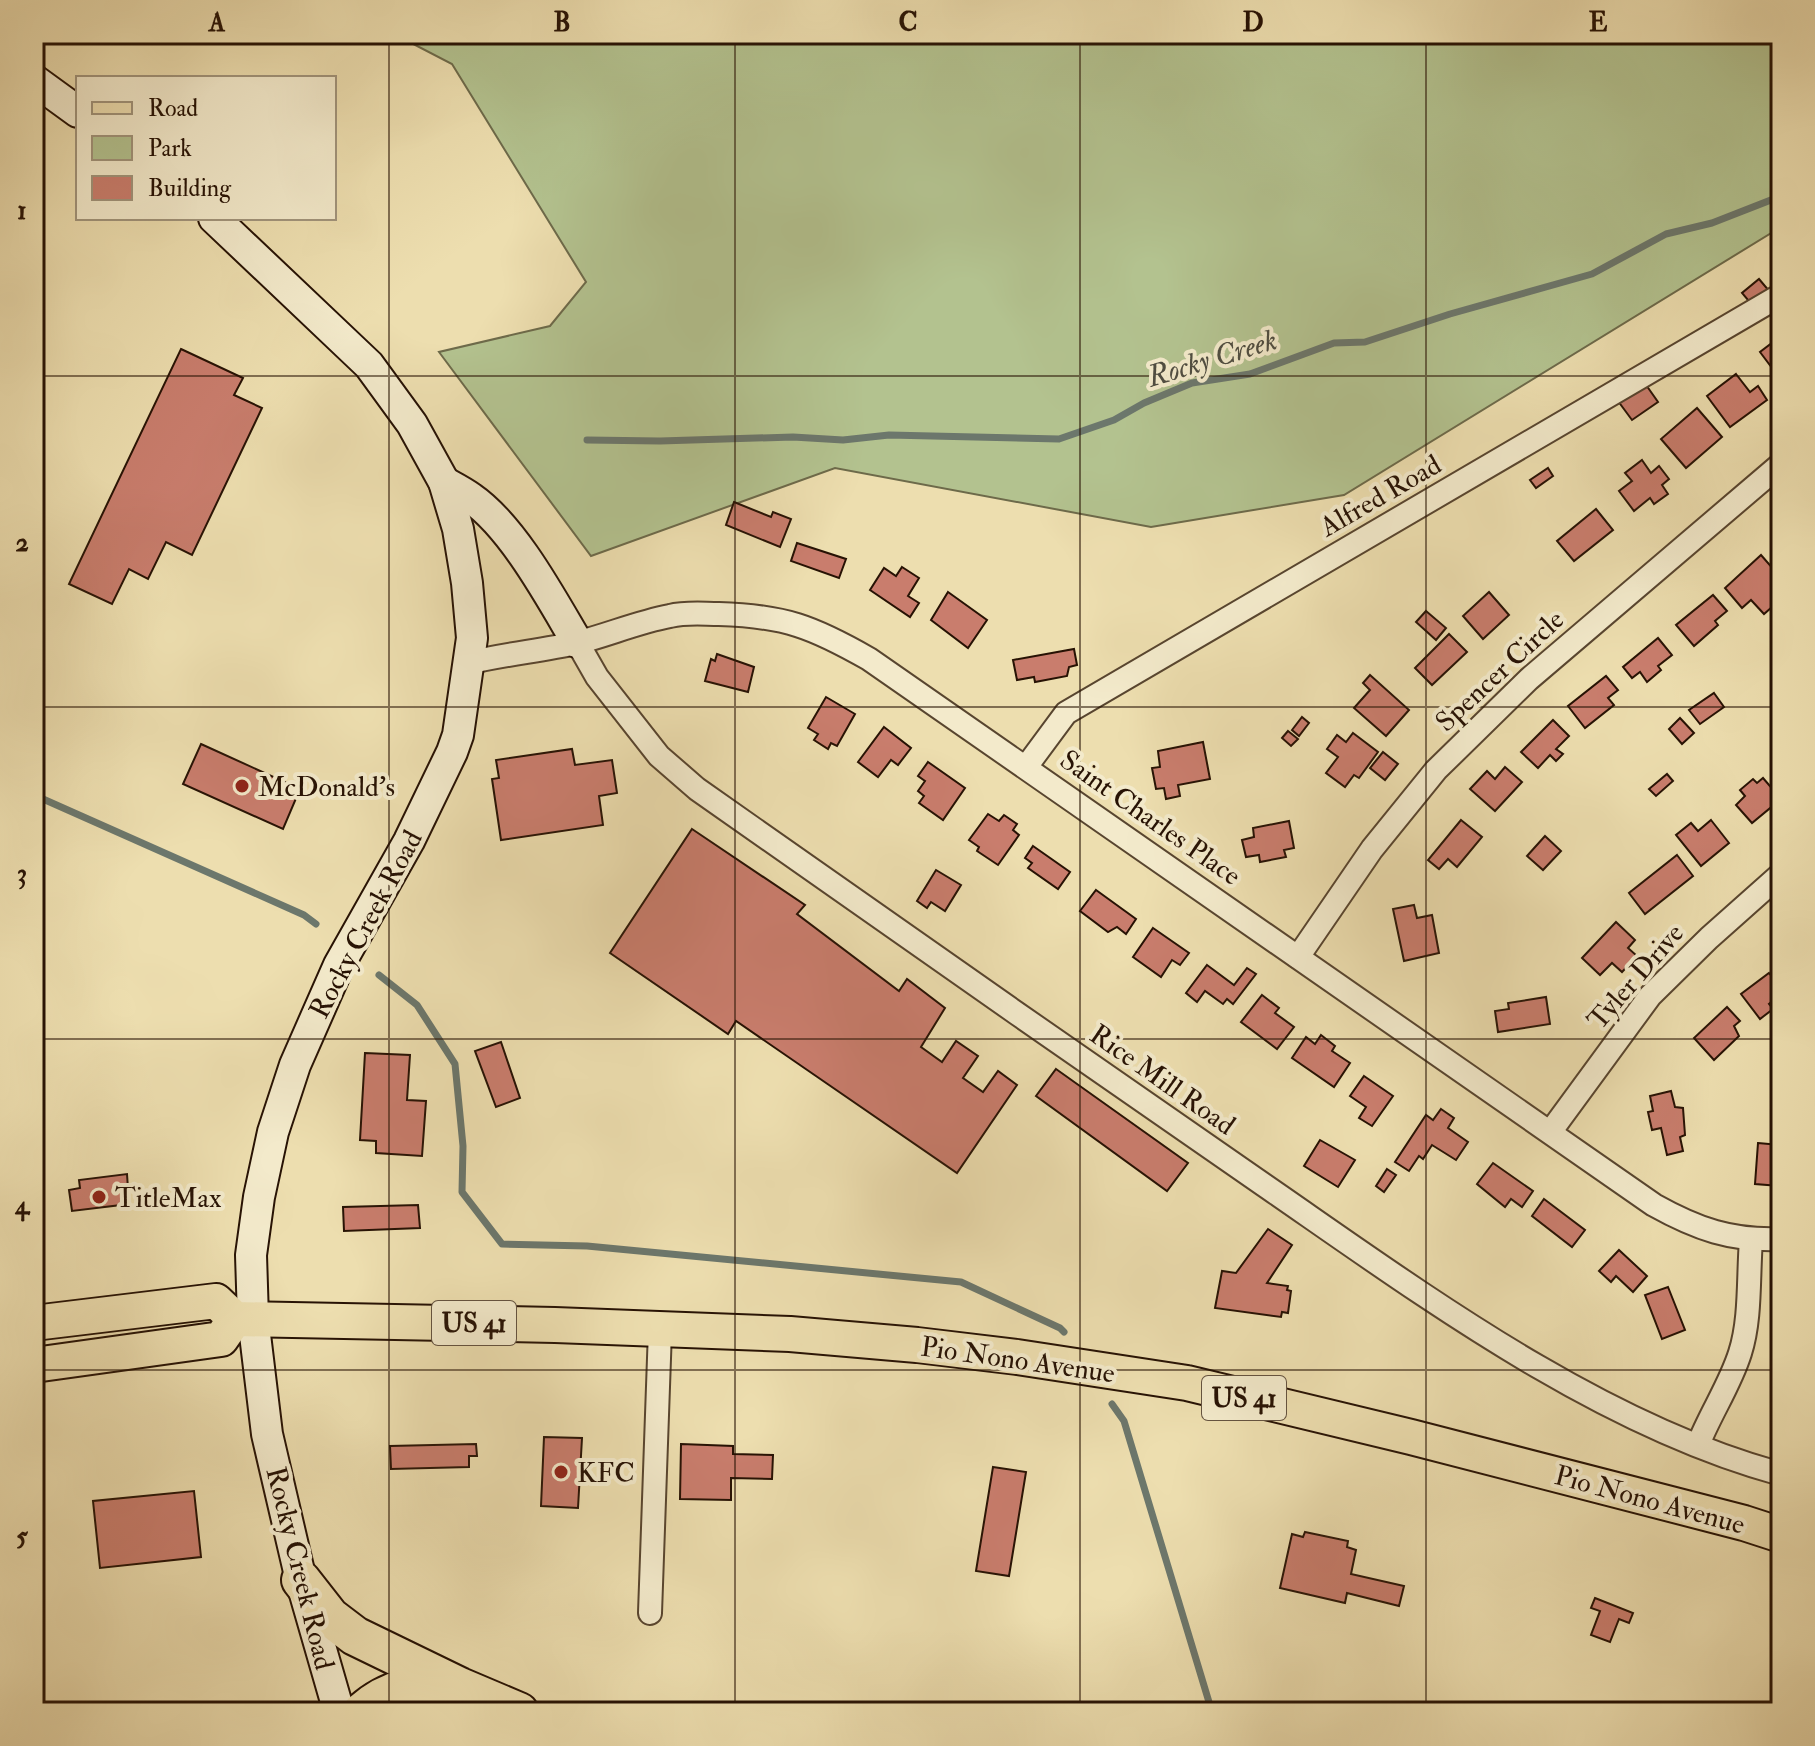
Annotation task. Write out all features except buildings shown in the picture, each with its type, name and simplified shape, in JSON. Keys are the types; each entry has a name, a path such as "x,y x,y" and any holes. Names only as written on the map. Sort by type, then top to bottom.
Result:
{"highway":[{"path":"301,1580 330,1617 355,1636 519,1712"},
{"path":"362,1712 385,1695 408,1686 430,1683 460,1687"}],"main road":[{"name":"Pio Nono Avenue","path":"34,1323 216,1301 244,1318 790,1334 917,1345 1187,1383 1439,1444 1781,1535"},
{"path":"34,1365 221,1339 244,1318"}],"street":[{"path":"34,80 76,111"},
{"name":"Rocky Creek Road","path":"216,220 369,365 412,424 444,482 458,529 472,638 458,735 452,752 409,841 339,965 295,1065 273,1132 251,1255 244,1318 301,1580 339,1712"},
{"name":"Alfred Road","path":"1026,767 1066,713 1781,295"},
{"name":"Spencer Circle","path":"1298,957 1372,849 1436,770 1529,679 1781,464"},
{"path":"444,482 471,498 495,520 527,562 577,642"},
{"name":"Saint Charles Place","path":"468,663 501,654 549,649 675,614 740,615 795,623 826,635 869,659 1671,1215 1721,1235 1751,1240 1781,1239"},
{"name":"Rice Mill Road","path":"577,642 597,677 659,756 697,789 1363,1254 1516,1353 1605,1404 1698,1445 1781,1474"},
{"name":"Tyler Drive","path":"1551,1131 1650,996 1781,874"},
{"path":"1698,1445 1733,1373 1744,1339 1751,1240"},
{"path":"650,1613 660,1330"}],"green space":[{"path":"394,34 1781,34 1781,227 1344,495 1151,527 835,468 591,556 439,352 550,326 586,282 452,64"}],"waterway":[{"name":"Rocky Creek","path":"587,440 793,437 843,440 889,435 1059,439 1114,420 1144,403 1192,383 1250,374 1334,343 1365,342 1450,314 1592,274 1666,234 1712,223 1781,196"},
{"path":"34,795 304,915 316,924"},
{"path":"379,975 417,1005 455,1064 463,1146 462,1192 502,1244 587,1246 961,1282 1064,1332"},
{"path":"1112,1404 1124,1421 1212,1712"}],"place":[{"name":"McDonald's","path":"242,786"},
{"name":"TitleMax","path":"99,1197"},
{"name":"KFC","path":"561,1472"}]}
